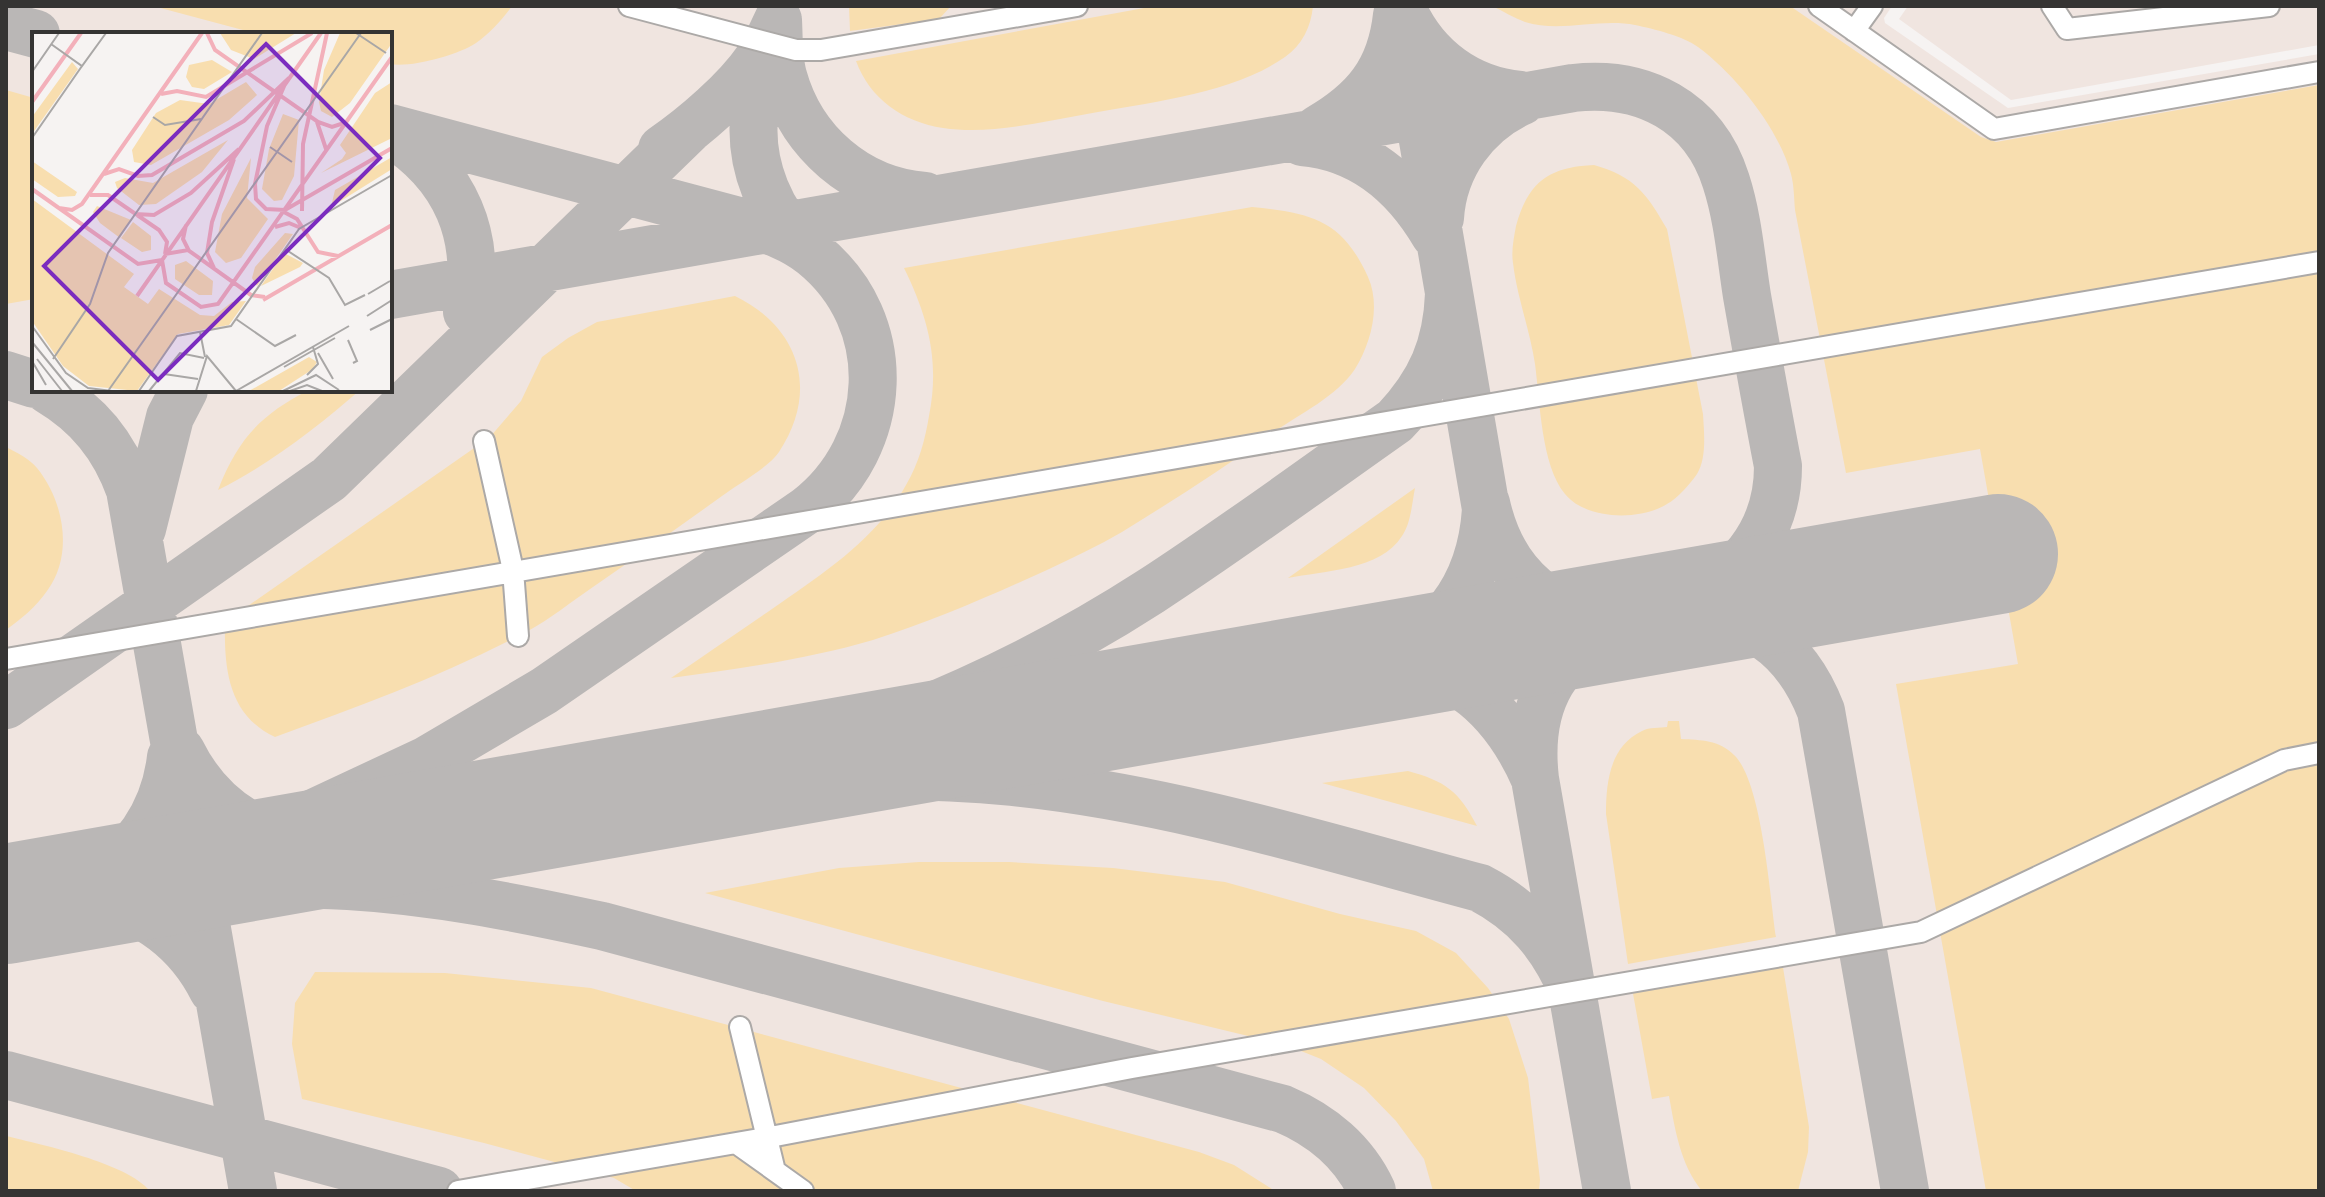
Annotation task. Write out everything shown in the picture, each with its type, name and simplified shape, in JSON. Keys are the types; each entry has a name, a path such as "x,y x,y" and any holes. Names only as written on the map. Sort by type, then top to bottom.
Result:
{"lane":[{"path":"629,6 796,50 821,50 975,15 1077,6"},
{"path":"1819,6 1994,129 2319,72"},
{"path":"1854,31 1872,6"},
{"path":"2052,6 2067,29 2267,6"},
{"path":"6,659 2319,262"},
{"path":"484,441 513,570 518,636"},
{"path":"458,1191 765,1138 1132,1068 1921,932 2284,760 2319,753"},
{"path":"740,1027 775,1171"},
{"path":"736,1143 803,1191"}],"shaded area":[{"path":"6,6 1892,6 1884,18 1885,23 2008,108 2319,54 2319,1191 6,1191"},
{"path":"153,6 512,6 491,31 468,48 434,60 410,64 392,64 392,32 250,32"},
{"path":"849,6 951,6 940,18 933,20 850,31"},
{"path":"1155,6 1313,6 1308,28 1296,47 1264,70 1241,80 1190,95 1015,127 961,130 914,120 879,97 862,75 856,61"},
{"path":"1492,6 1790,6 1981,137 1996,142 2319,85 2319,1191 1986,1191 1896,684 2018,664 1980,449 1846,473 1795,210 1791,174 1766,121 1727,72 1698,47 1668,33 1621,23 1538,25"},
{"path":"1908,6 2319,6 2319,45 2011,100 1899,19"},
{"path":"6,90 32,97 32,299 6,304"},
{"path":"1594,165 1608,169 1638,188 1667,229 1703,414 1704,453 1694,478 1667,504 1656,510 1628,515 1586,509 1574,503 1557,482 1546,450 1533,351 1512,258 1516,226 1534,188 1565,169"},
{"path":"1252,207 1291,212 1322,222 1347,242 1368,277 1374,312 1366,348 1355,369 1328,396 1122,532 983,599 848,647 773,663 671,678 810,583 846,554 879,523 906,485 923,443 933,377 930,340 920,304 904,268"},
{"path":"735,296 775,325 788,343 796,362 800,384 792,429 768,464 552,616 497,647 403,688 275,737 247,716 238,703 228,673 225,622 490,437 521,401 542,357 568,338 597,322"},
{"path":"305,392 358,392 292,444 218,490 234,456 253,430"},
{"path":"6,447 31,462 46,481 59,512 63,545 61,561 47,591 6,630"},
{"path":"1415,488 1407,525 1393,547 1380,556 1350,567 1288,578"},
{"path":"1668,721 1679,721 1681,739 1722,746 1734,755 1744,769 1758,813 1776,937 1628,964 1606,814 1607,790 1612,766 1623,746 1645,730 1667,727"},
{"path":"1408,771 1450,789 1464,804 1477,826 1322,783"},
{"path":"919,862 1009,862 1113,868 1225,882 1340,914 1416,931 1456,953 1488,988 1509,1019 1528,1078 1539,1191 1433,1191 1424,1159 1396,1121 1364,1088 1321,1059 1286,1045 1103,1001 705,893 839,868"},
{"path":"1780,949 1809,1127 1808,1152 1798,1191 1702,1191 1683,1158 1669,1096 1652,1099 1630,977"},
{"path":"315,972 445,973 591,988 1199,1152 1234,1165 1275,1191 636,1191 614,1178 302,1099 292,1044 295,1003"},
{"path":"6,1136 104,1164 139,1181 150,1191 6,1191"}],"taxiway":[{"path":"1364,666 1391,656 1414,642 1435,627 1452,608 1476,563 1486,509 1400,6"},
{"path":"1404,12 1424,44 1451,69 1483,87 1520,95"},
{"path":"1318,129 1349,108 1373,83 1389,53 1397,15"},
{"path":"778,20 783,76 791,100 818,142 855,173 900,192 925,196"},
{"path":"662,149 701,119 749,71 778,20"},
{"path":"6,26 32,33"},
{"path":"770,50 755,109 755,154 773,205 782,221 806,248"},
{"path":"392,295 1573,88 1623,89 1668,105 1686,119 1703,136 1726,181 1734,209 1778,466 1771,514 1750,552 1718,583 1678,610"},
{"path":"1440,218 1447,181 1464,148 1490,121 1522,101"},
{"path":"109,886 303,818 427,760 544,691 807,510 835,483 855,453 868,419 873,384 870,348 859,314 840,282 813,254 797,243 746,223 392,129"},
{"path":"6,705 329,479 688,130"},
{"path":"392,134 432,168 448,188 459,210 471,258 467,312"},
{"path":"1302,142 1344,151 1380,171 1410,200 1435,235"},
{"path":"770,762 869,731 1015,669 1107,618 1213,550 1395,421 1408,407 1427,378 1441,347 1449,294"},
{"path":"6,375 32,383"},
{"path":"51,392 75,409 98,432 116,459 130,490 253,1191"},
{"path":"142,529 170,417 183,392"},
{"path":"1486,503 1504,553 1518,573 1535,589 1577,613 1629,621"},
{"path":"1678,610 1727,618 1766,637 1798,668 1821,711 1905,1191"},
{"path":"1607,1191 1535,779 1533,751 1536,726 1551,682 1582,647 1629,621"},
{"path":"1366,666 1426,671 1467,690 1507,730 1535,779"},
{"path":"181,751 209,792 245,822 289,840 338,845"},
{"path":"91,882 122,857 146,828 162,795 171,757"},
{"path":"691,784 852,776 972,779 1072,789 1190,812 1480,888 1511,908 1536,931 1556,959 1573,992"},
{"path":"55,896 238,885 348,886 444,896 602,926 1283,1109 1335,1141 1356,1164 1372,1191"},
{"path":"92,899 130,910 164,930 192,957 213,990"},
{"path":"6,1075 439,1191"}],"runway":[{"path":"6,904 1998,554"}]}
